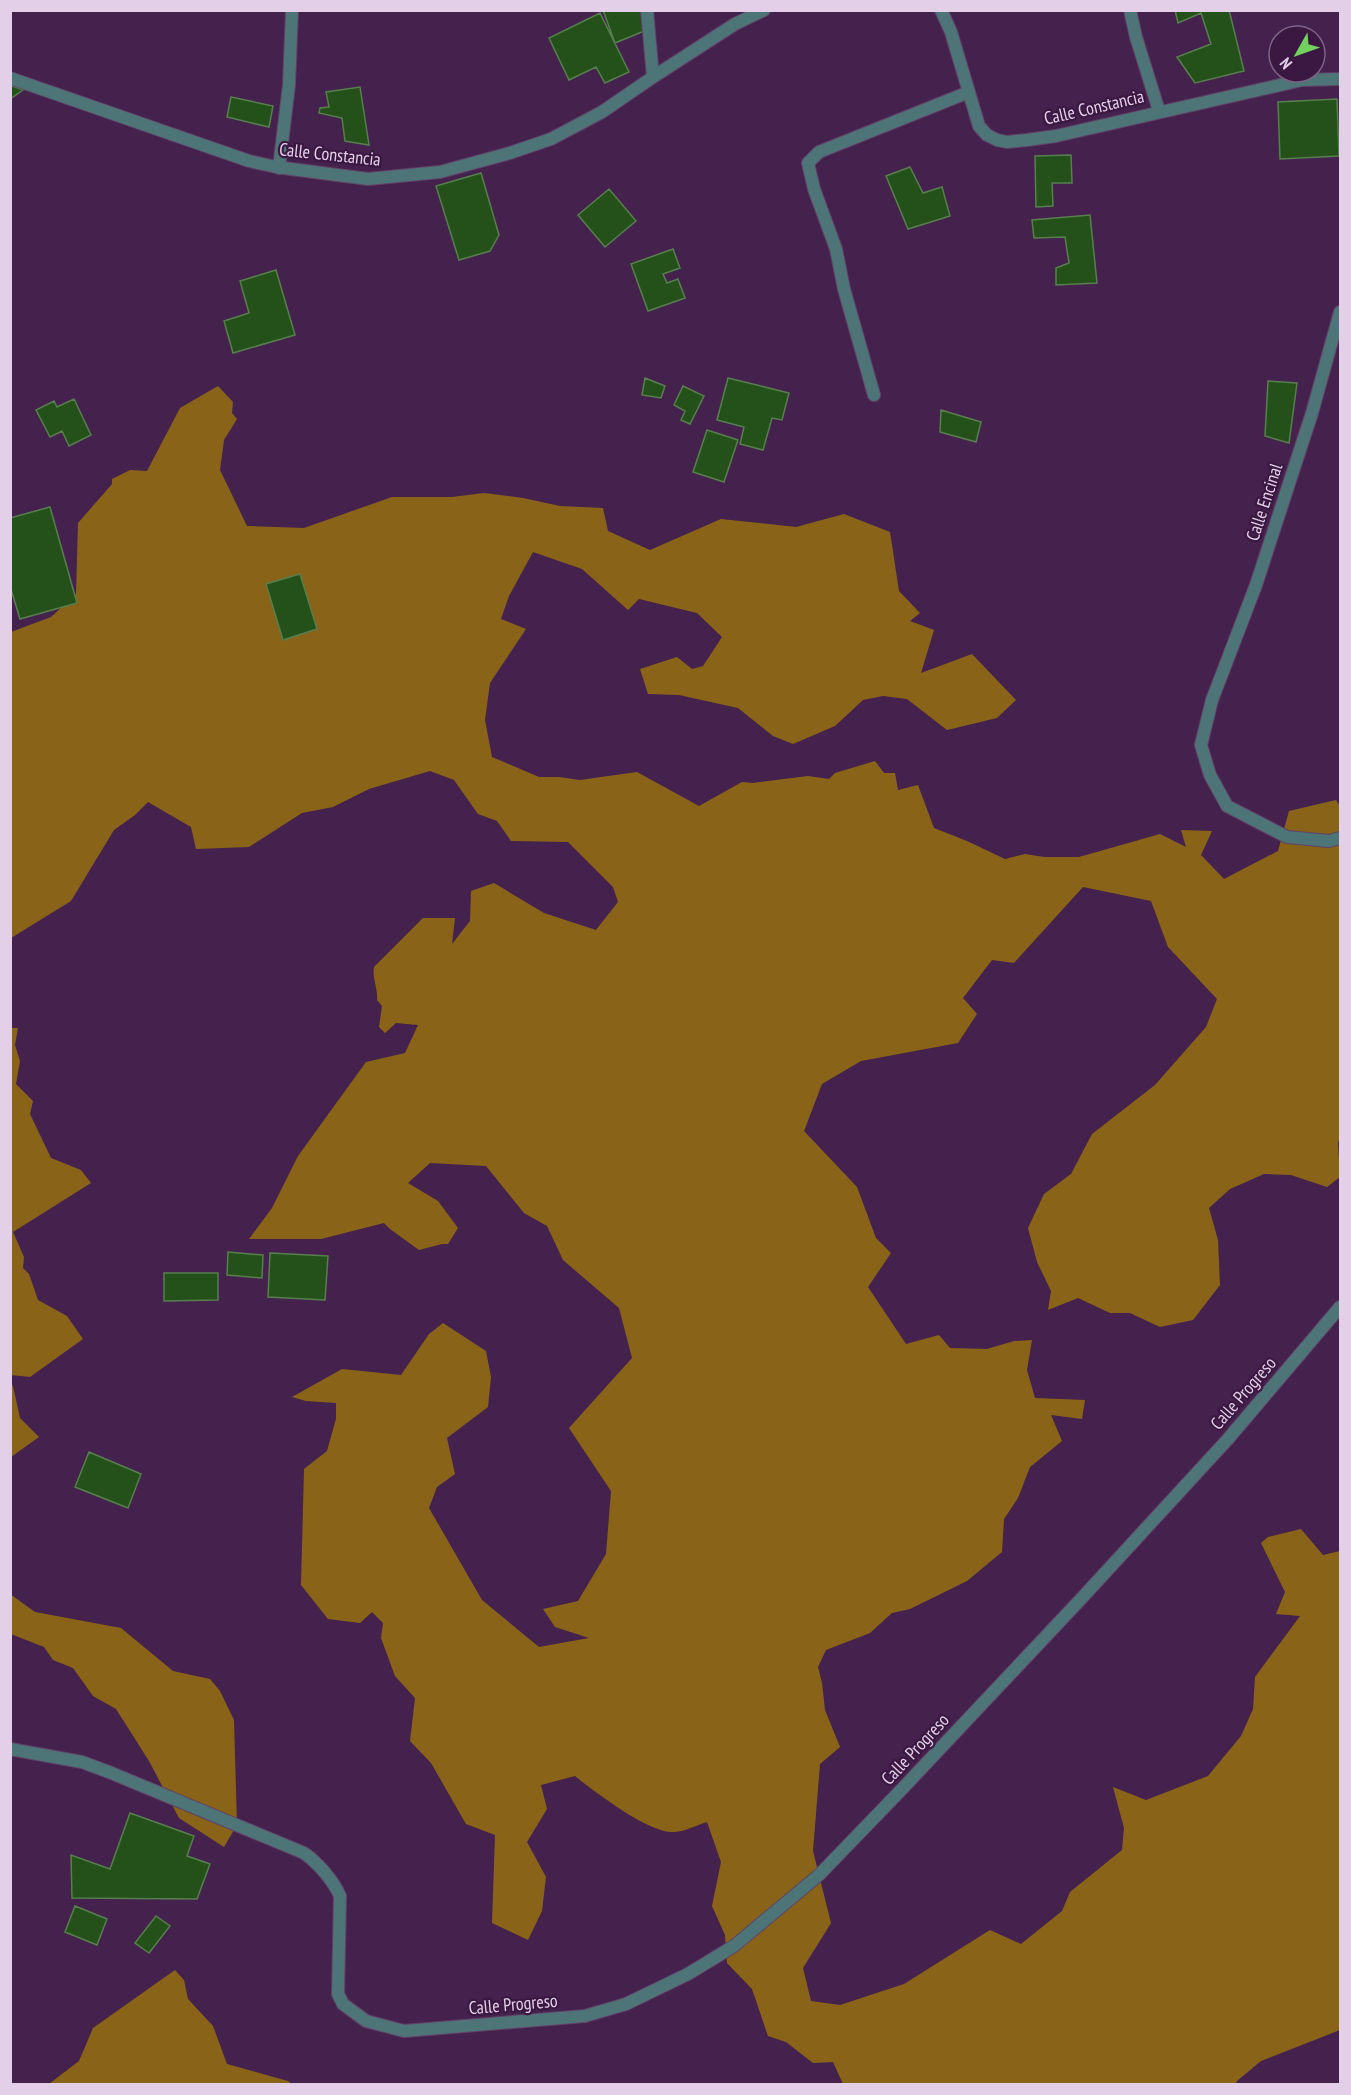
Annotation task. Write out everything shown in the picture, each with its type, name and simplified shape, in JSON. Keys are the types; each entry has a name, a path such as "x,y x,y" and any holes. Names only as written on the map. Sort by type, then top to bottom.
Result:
{"street":[{"path":"279,168 289,85 292,10"},
{"path":"647,10 653,77"},
{"name":"Calle Constancia","path":"10,78 249,161 279,168 368,179 440,172 551,139 602,112 735,24 764,10"},
{"name":"Calle Constancia","path":"941,10 951,32 980,126 987,135 1007,142 1056,136 1302,80 1341,79"},
{"path":"1130,10 1159,111"},
{"path":"874,396 844,289 836,249 814,189 808,163 819,152 969,92"},
{"name":"Calle Encinal","path":"1341,312 1312,413 1256,585 1212,700 1201,745 1210,775 1227,806 1287,837 1329,841 1341,838"},
{"name":"Calle Progreso","path":"10,1749 82,1762 304,1853 323,1872 340,1896 337,1984 343,2004 366,2021 404,2031 585,2016 626,2004 688,1974 734,1946 819,1875 1080,1600 1228,1439 1341,1307"}],"shaded area":[{"path":"218,386 233,402 232,413 237,419 224,440 220,470 247,526 304,528 392,497 452,497 484,493 560,506 603,508 608,531 650,550 721,519 796,527 844,514 890,532 899,591 920,613 910,621 934,630 921,673 972,654 1016,700 997,718 947,730 907,699 883,696 863,700 835,726 793,744 773,736 738,708 679,695 648,694 640,669 677,657 692,669 703,666 722,637 697,613 639,599 628,610 582,569 533,552 509,596 501,619 526,629 490,683 485,720 492,757 539,777 580,780 637,772 699,806 742,782 753,783 808,776 829,779 835,773 875,761 884,773 895,773 898,790 918,785 934,828 1005,859 1025,854 1044,857 1079,857 1160,834 1186,847 1181,830 1212,831 1201,855 1224,879 1278,851 1289,811 1336,800 1340,806 1340,1137 1338,1143 1340,1177 1327,1187 1291,1175 1264,1174 1230,1189 1209,1208 1218,1240 1220,1285 1193,1320 1160,1327 1130,1313 1110,1313 1078,1298 1048,1310 1051,1291 1037,1262 1028,1228 1044,1194 1071,1174 1092,1134 1155,1085 1206,1027 1217,999 1168,947 1151,901 1083,887 1014,963 992,960 963,998 977,1014 958,1043 861,1061 822,1084 804,1131 857,1187 876,1238 891,1253 868,1287 906,1344 939,1335 950,1348 987,1349 1014,1341 1032,1340 1027,1370 1035,1398 1085,1400 1082,1419 1051,1415 1062,1441 1030,1467 1018,1498 1004,1519 1002,1552 967,1581 910,1609 892,1613 870,1633 826,1650 818,1667 825,1710 840,1747 820,1764 813,1851 831,1923 803,1968 811,2001 840,2005 904,1984 990,1930 1021,1944 1062,1911 1070,1892 1122,1850 1124,1828 1113,1787 1146,1800 1208,1776 1241,1736 1253,1709 1255,1677 1300,1616 1276,1614 1285,1592 1261,1543 1268,1537 1301,1529 1323,1555 1340,1551 1340,2030 1261,2061 1236,2084 843,2084 833,2062 813,2063 786,2042 768,2036 752,1989 727,1963 725,1935 712,1906 721,1862 707,1822 680,1831 661,1830 621,1810 575,1776 541,1785 547,1809 527,1842 546,1877 542,1911 528,1940 492,1923 495,1835 466,1824 431,1763 410,1741 415,1698 395,1676 381,1638 383,1623 372,1612 360,1623 328,1619 301,1585 304,1469 327,1451 336,1419 336,1403 306,1401 292,1397 342,1369 401,1375 429,1334 443,1323 486,1351 491,1377 488,1407 447,1438 455,1474 437,1487 429,1508 482,1600 539,1647 589,1638 555,1627 543,1609 578,1601 606,1554 611,1491 569,1428 632,1358 619,1308 563,1260 547,1226 524,1213 486,1166 430,1163 408,1183 438,1201 458,1228 448,1244 419,1250 384,1223 321,1239 249,1239 272,1208 298,1156 366,1062 405,1053 418,1025 396,1023 385,1033 379,1027 382,1006 377,1000 374,967 423,918 455,918 452,944 470,921 471,891 494,883 544,913 596,930 618,902 613,887 568,842 511,841 497,821 478,814 454,780 430,771 369,789 333,807 302,813 249,847 196,849 191,827 148,802 114,830 71,901 11,938 11,632 51,617 76,594 78,523 112,484 112,479 130,470 147,471 180,408"},
{"path":"11,1028 18,1028 15,1045 20,1061 16,1084 33,1101 30,1114 51,1158 81,1170 91,1183 13,1232 24,1257 23,1268 29,1274 38,1300 67,1316 83,1339 30,1377 11,1375"},
{"path":"10,1383 13,1386 20,1418 39,1437 11,1457"},
{"path":"10,1594 35,1612 121,1628 173,1671 210,1679 220,1691 234,1720 237,1825 224,1847 179,1818 149,1761 116,1709 93,1696 73,1668 53,1660 44,1647 11,1634"},
{"path":"175,1970 184,1980 188,1999 213,2026 227,2064 292,2084 49,2084 79,2061 93,2028"}],"building":[{"path":"603,10 642,10 649,29 615,43"},
{"path":"1175,10 1229,10 1244,71 1195,83 1177,57 1211,44 1201,13 1178,23"},
{"path":"600,13 629,72 605,83 596,67 569,80 549,38"},
{"path":"10,85 23,90 10,99"},
{"path":"360,87 369,145 345,141 342,118 319,113 320,108 329,107 326,92"},
{"path":"231,97 273,106 269,127 227,117"},
{"path":"1337,99 1339,156 1280,159 1278,102"},
{"path":"1071,155 1072,183 1052,183 1053,206 1036,207 1035,156"},
{"path":"910,167 923,193 942,187 950,216 908,229 886,176"},
{"path":"481,173 499,235 490,251 459,260 436,186"},
{"path":"609,189 636,221 605,247 578,215"},
{"path":"1090,215 1097,283 1056,285 1056,268 1069,263 1065,237 1034,238 1032,220"},
{"path":"673,249 680,268 663,274 667,283 678,279 685,298 648,311 631,264"},
{"path":"276,270 295,335 233,353 224,321 249,313 240,281"},
{"path":"645,378 665,386 661,398 642,395"},
{"path":"728,378 789,393 782,420 772,418 763,450 740,444 744,427 717,420"},
{"path":"1268,381 1297,383 1289,443 1265,436"},
{"path":"683,386 704,396 690,424 681,420 685,411 674,405"},
{"path":"74,399 91,435 69,446 62,431 50,437 36,410 54,401 57,407"},
{"path":"941,410 981,422 976,442 940,432"},
{"path":"707,430 738,440 724,482 693,472"},
{"path":"50,507 77,603 20,619 10,586 10,518"},
{"path":"300,574 317,629 283,640 266,584"},
{"path":"228,1252 263,1255 262,1278 227,1275"},
{"path":"270,1253 328,1256 325,1300 268,1297"},
{"path":"164,1273 218,1273 218,1300 164,1301"},
{"path":"89,1452 141,1474 128,1508 75,1487"},
{"path":"130,1813 194,1836 187,1856 210,1864 197,1899 72,1898 71,1855 110,1869"},
{"path":"75,1906 107,1919 97,1945 65,1932"},
{"path":"156,1916 170,1926 149,1953 135,1943"}]}
